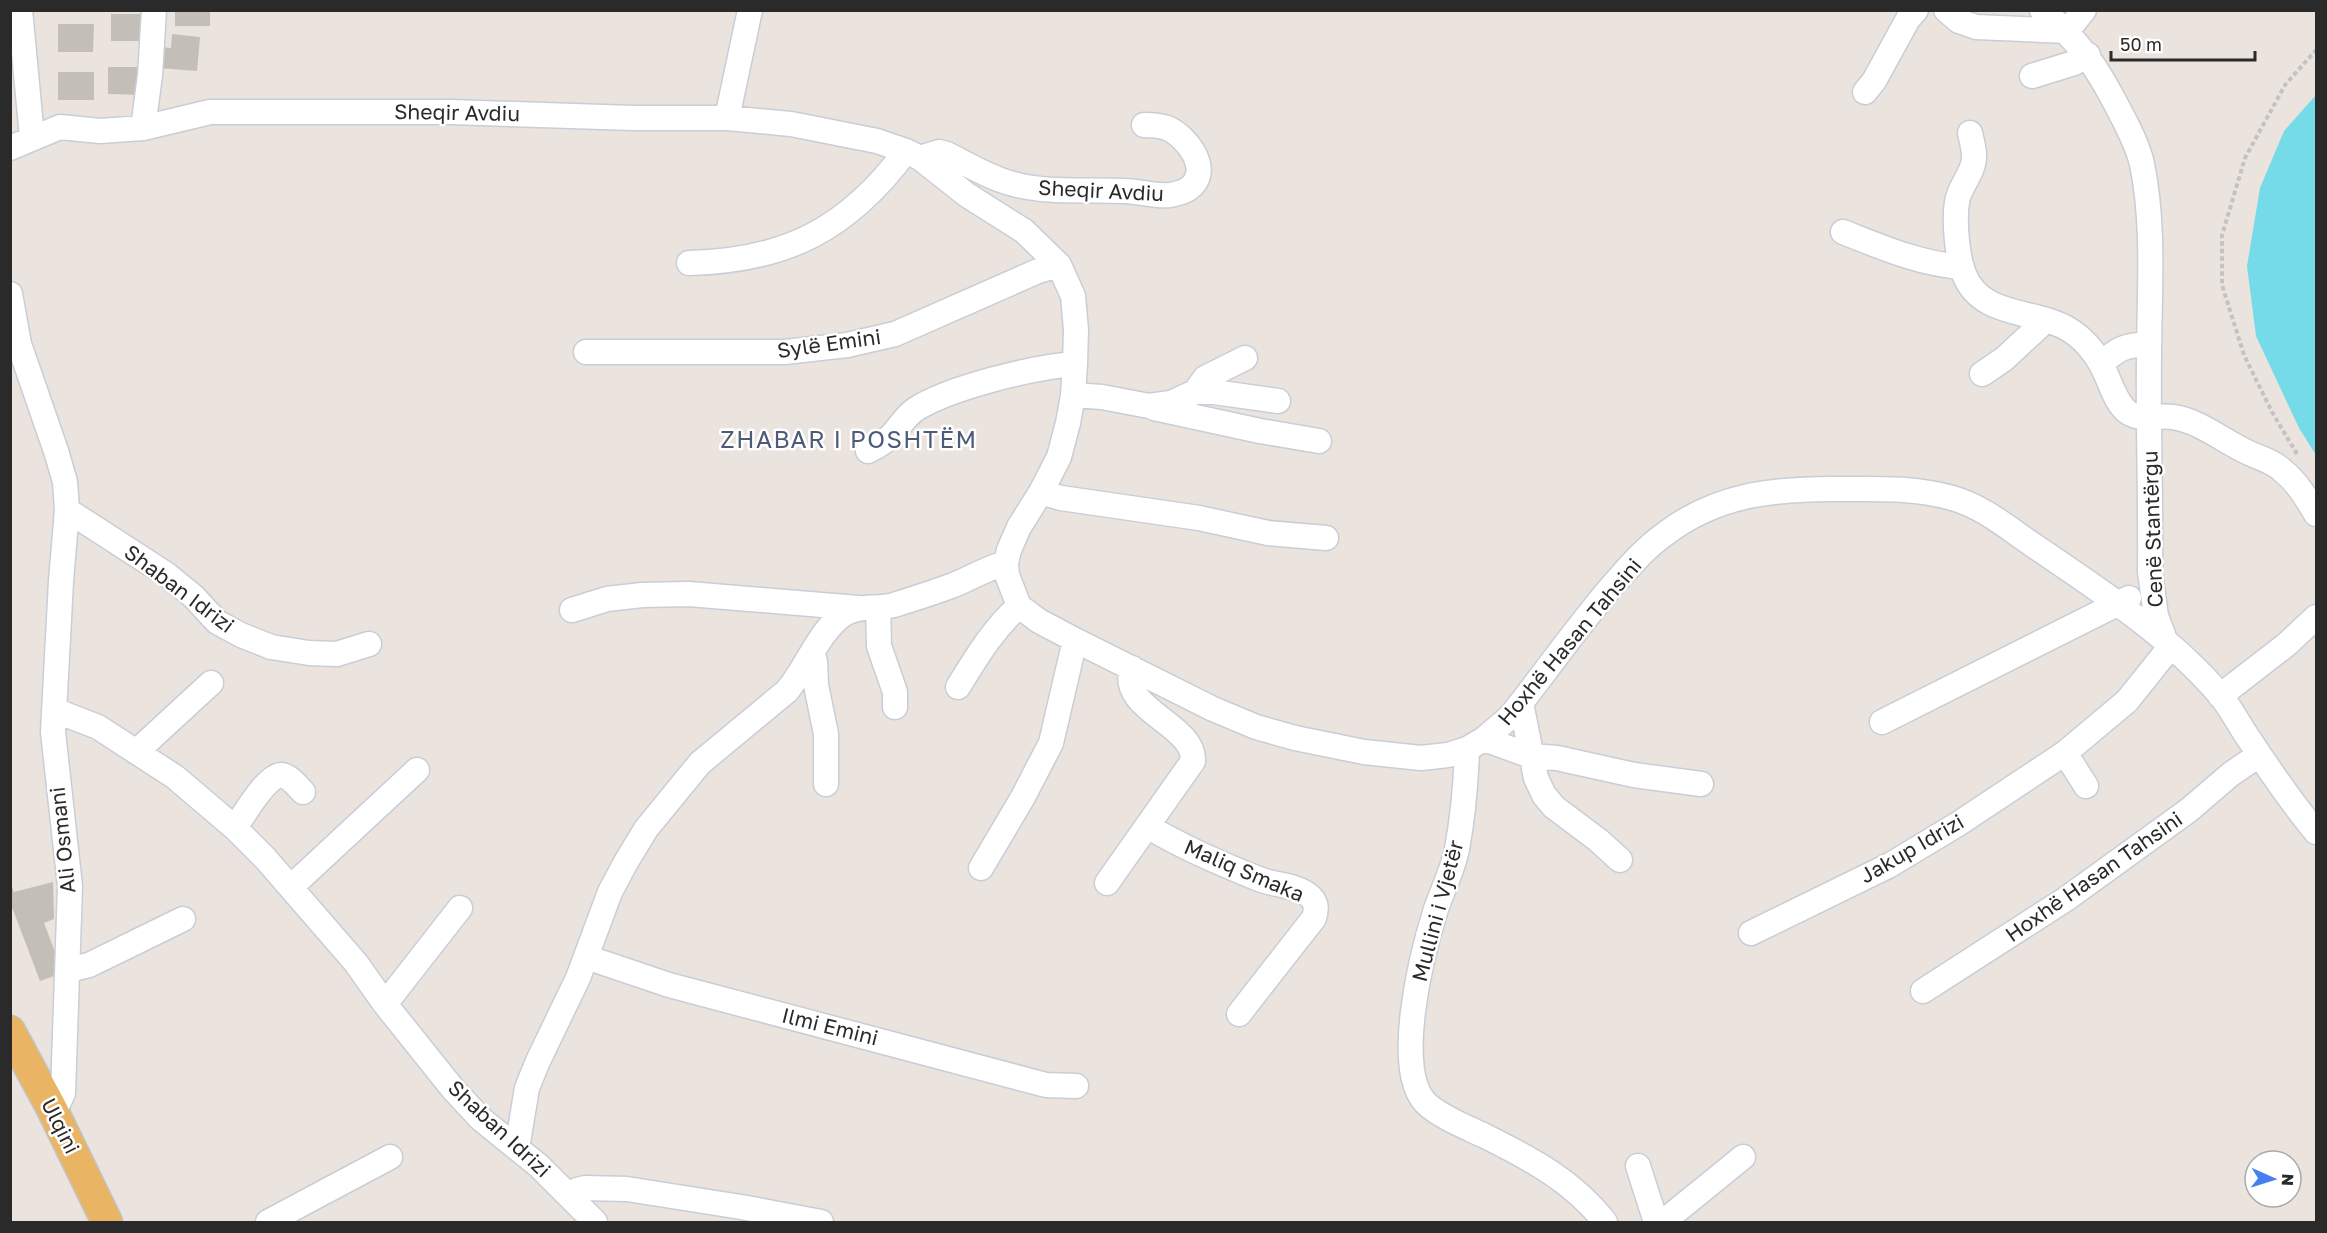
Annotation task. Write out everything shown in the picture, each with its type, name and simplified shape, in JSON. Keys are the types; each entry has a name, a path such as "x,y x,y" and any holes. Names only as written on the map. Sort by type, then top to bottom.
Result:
{"main road":[{"name":"Ulqini","path":"10,1031 52,1108 106,1222"}],"street":[{"path":"20,10 32,137"},
{"path":"143,128 150,75 154,10"},
{"path":"727,117 750,10"},
{"path":"1865,92 1885,62 1902,28 1916,10"},
{"path":"1946,10 1959,21 1976,27 2067,32 2084,10"},
{"name":"Cenë Stantërgu","path":"2042,10 2088,55 2128,127 2142,162 2150,257 2148,417 2150,572 2156,616 2168,643"},
{"path":"2032,76 2074,63 2088,55"},
{"name":"Sheqir Avdiu","path":"10,148 60,127 100,131 143,128 210,112 451,112 633,118 727,117 791,124 877,141 913,154 967,195 1024,231 1059,265 1073,296 1076,330 1073,395 1059,457 1019,527 1006,563"},
{"name":"Sheqir Avdiu","path":"913,154 947,154 1009,183 1039,190 1126,190 1170,195 1189,188 1195,182 1199,172 1197,159 1190,146 1182,137 1165,127 1144,125"},
{"path":"1970,133 1974,163 1957,201 1956,219 1962,267 1971,286 1982,299 1995,306 2046,320 2069,330 2087,345 2101,364 2126,411 2137,417 2173,417 2190,421 2248,453 2272,463 2284,471 2316,514"},
{"path":"689,263 722,262 766,255 806,240 833,223 913,154"},
{"path":"1843,232 1917,260 1938,266 1962,267"},
{"name":"Sylë Emini","path":"586,352 785,352 847,345 895,334 1009,283 1059,265"},
{"path":"10,294 19,344 60,463 67,510 54,710"},
{"path":"1982,374 2004,359 2046,320"},
{"path":"2101,364 2115,351 2130,345 2149,344"},
{"path":"1195,392 1205,378 1245,358"},
{"path":"868,451 889,438 904,418 916,409 952,392 1054,366 1075,364"},
{"path":"1149,406 1171,403 1195,392 1214,392 1278,401"},
{"path":"1073,395 1149,406 1167,412 1319,441"},
{"name":"Hoxhë Hasan Tahsini","path":"1019,606 1039,621 1075,640 1213,709 1256,727 1295,738 1364,752 1421,758 1448,755 1475,744 1510,717 1586,616 1647,549 1665,533 1696,514 1722,502 1750,494 1818,489 1924,491 1955,498 1982,511 2117,603 2168,643 2220,696 2259,755 2316,832"},
{"path":"1041,492 1060,498 1199,518 1258,531 1326,538"},
{"name":"Shaban Idrizi","path":"67,510 166,574 194,597 217,622 240,635 271,647 309,653 337,654 369,644"},
{"path":"518,1148 527,1088 579,978 610,892 646,830 700,763 787,691 812,656 820,639 844,614 904,602 953,585 989,567 1006,563 1007,575 1019,606 1005,618 983,646 958,687"},
{"path":"1882,723 2139,592 2150,572"},
{"path":"572,610 607,599 666,594 868,608"},
{"path":"868,608 895,692 895,707"},
{"path":"2220,696 2286,645 2316,617"},
{"path":"981,868 1052,743 1075,640"},
{"name":"Jakup Idrizi","path":"1751,933 1890,865 1958,824 2065,753 2127,701 2168,643"},
{"path":"812,656 815,661 816,685 826,734 826,784"},
{"path":"1107,884 1188,769 1194,755 1191,746 1183,737 1142,701 1132,687 1130,676 1132,668"},
{"path":"136,752 211,683"},
{"path":"1521,703 1536,778 1544,795 1554,807 1598,840 1620,860"},
{"name":"Shaban Idrizi","path":"54,710 98,727 175,777 235,828 265,858 356,963 385,1004 453,1089 481,1119 539,1166 595,1222"},
{"name":"Ali Osmani","path":"52,1108 58,1104 63,1093 70,886 54,754 54,710"},
{"path":"1475,744 1531,756 1557,758 1634,775 1701,784"},
{"name":"Mullini i Vjetër","path":"1475,744 1456,851 1421,962 1411,1031 1410,1062 1415,1086 1426,1104 1554,1173 1591,1204 1605,1222"},
{"path":"2065,753 2086,786"},
{"name":"Hoxhë Hasan Tahsini","path":"1923,991 2066,899 2189,810 2231,774 2259,755"},
{"path":"291,888 417,770"},
{"path":"235,828 269,780 279,775 288,777 303,792"},
{"name":"Maliq Smaka","path":"1147,826 1260,880 1307,894 1315,902 1314,918 1239,1014"},
{"path":"385,1004 460,908"},
{"path":"68,970 89,965 183,919"},
{"name":"Ilmi Emini","path":"586,957 680,988 1046,1085 1076,1086"},
{"path":"268,1222 390,1157"},
{"path":"1663,1222 1743,1157"},
{"path":"1638,1166 1656,1222"},
{"path":"571,1196 577,1190 585,1188 627,1189 821,1222"}],"path":[{"path":"2301,461 2272,412 2244,355 2222,285 2223,235 2245,158 2285,85 2316,50"}],"water":[{"path":"2316,95 2316,455 2299,428 2256,336 2247,266 2260,188 2284,131"}],"building":[{"path":"175,10 210,10 210,26 175,26"},
{"path":"111,14 147,14 146,41 111,41"},
{"path":"58,24 94,24 93,52 58,52"},
{"path":"172,34 200,37 197,71 159,68 160,47 171,48"},
{"path":"108,67 143,67 143,95 108,94"},
{"path":"58,72 94,72 94,100 58,100"},
{"path":"10,882 14,892 53,882 54,919 44,923 63,973 40,981 10,902"}],"district":[{"name":"ZHABAR I POSHTËM","path":"849,440"}]}
